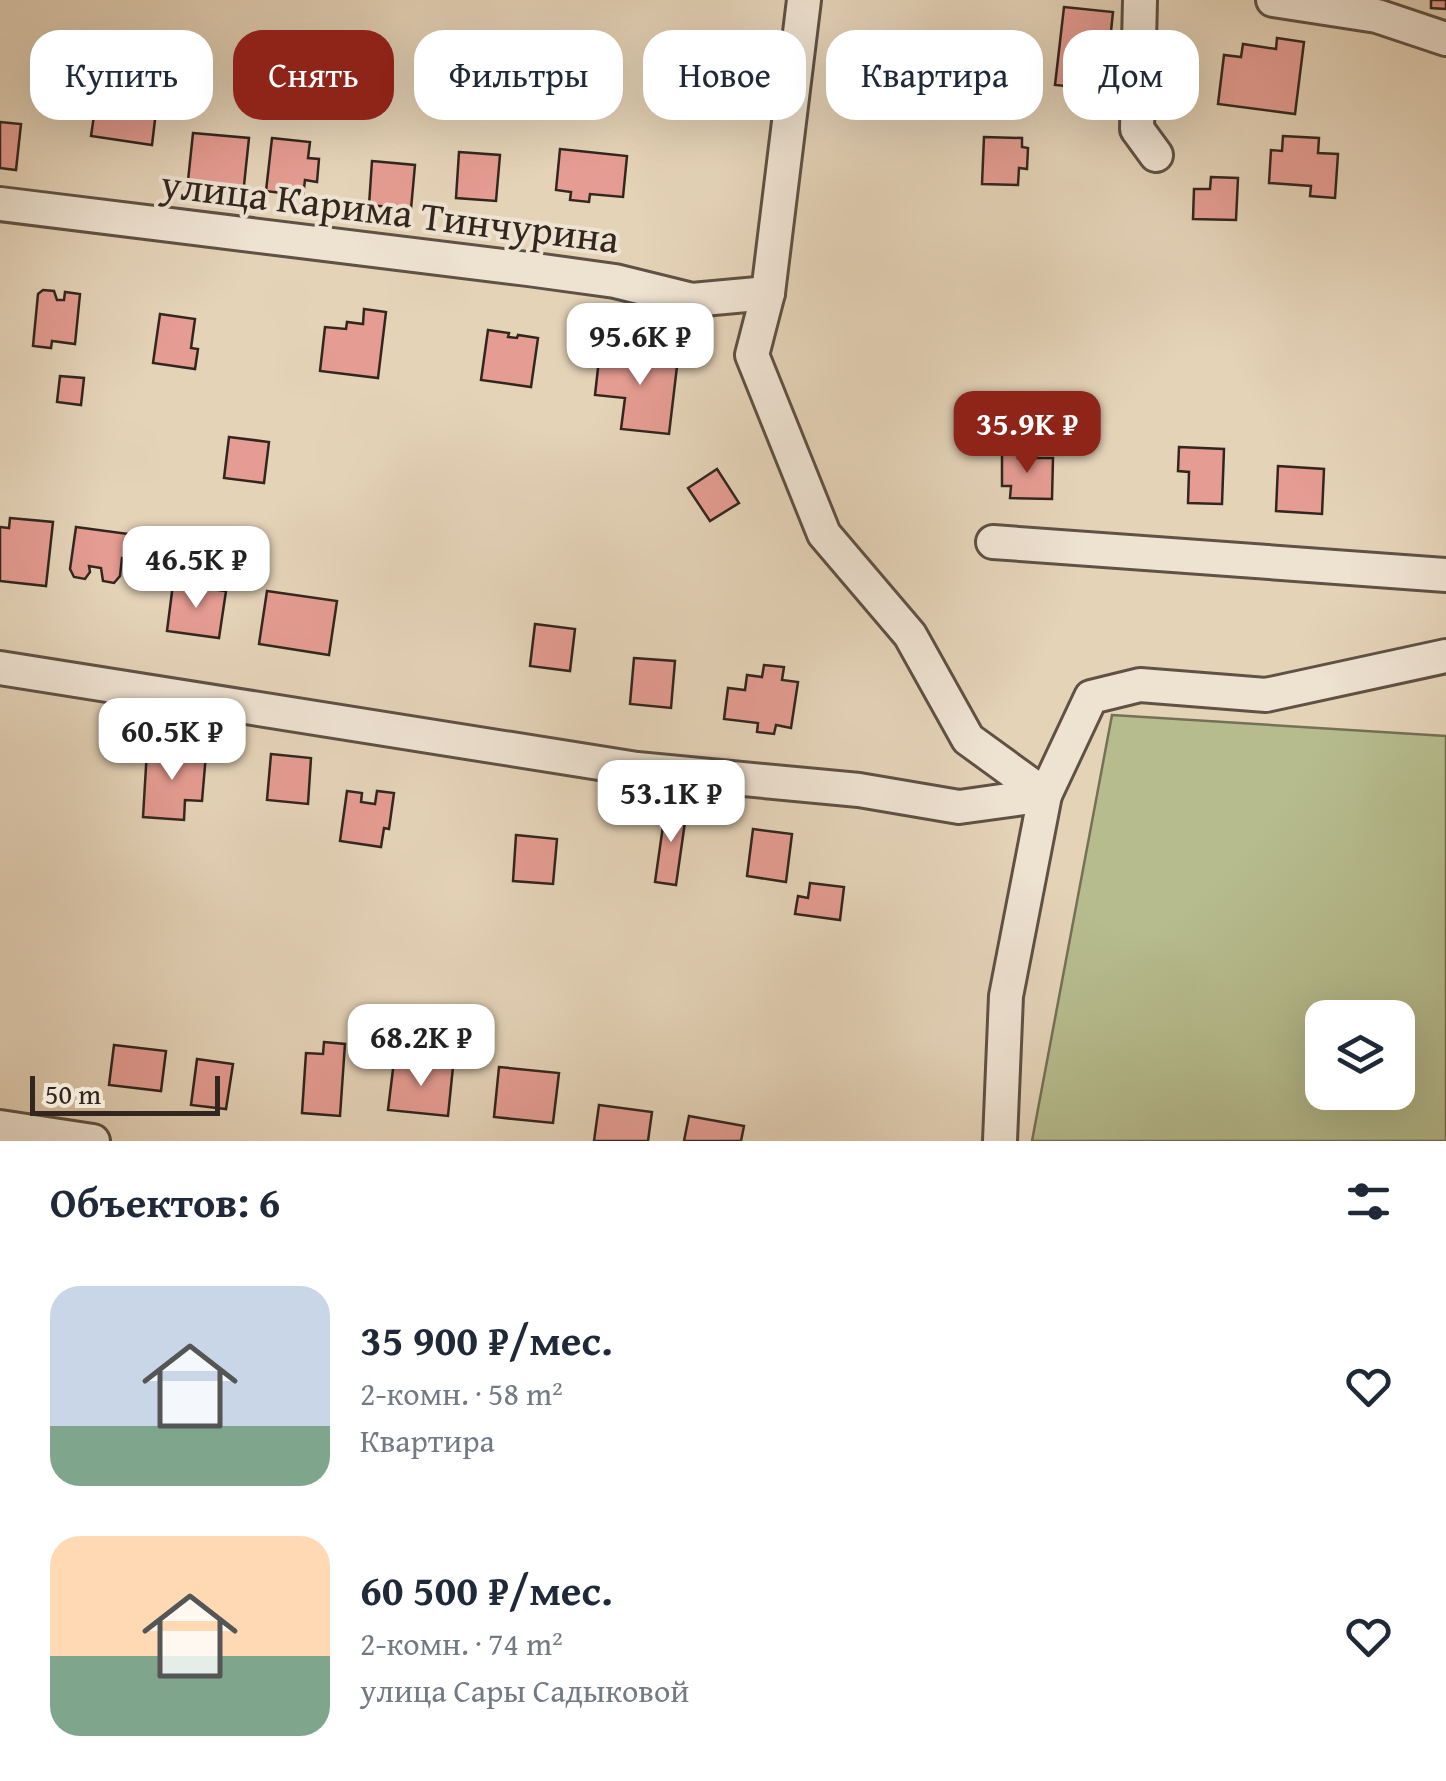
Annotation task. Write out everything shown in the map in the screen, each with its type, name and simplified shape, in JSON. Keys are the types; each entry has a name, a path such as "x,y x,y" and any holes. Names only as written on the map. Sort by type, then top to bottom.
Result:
{"street":[{"path":"804,0 768,292 752,355 824,534 910,634 968,739 1045,796"},
{"path":"1140,0 1137,130 1156,155"},
{"path":"1273,0 1377,16 1446,38"},
{"name":"улица Карима Тинчурина","path":"0,204 580,276 692,300 768,292"},
{"path":"992,542 1446,576"},
{"path":"1000,1141 1006,996 1045,796 1091,697 1140,685 1266,695 1446,656"},
{"path":"0,668 638,770 859,790 958,807 1045,796"},
{"path":"0,1128 93,1141"}],"green space":[{"path":"1112,715 1446,736 1446,1141 1032,1141"}],"building":[{"path":"1431,0 1446,0 1446,9 1431,8"},
{"path":"1064,7 1113,12 1111,30 1063,30 1063,86 1055,85"},
{"path":"1277,38 1304,42 1295,114 1218,104 1224,55 1241,57 1243,44 1276,49"},
{"path":"93,120 155,120 152,145 91,136"},
{"path":"0,122 21,124 16,170 0,168"},
{"path":"193,133 249,138 243,195 187,190"},
{"path":"1283,136 1319,138 1318,153 1338,154 1335,198 1310,196 1311,186 1269,183 1271,150 1282,151"},
{"path":"984,137 1022,138 1022,147 1028,148 1027,169 1019,168 1018,185 982,184"},
{"path":"272,138 310,142 308,158 319,159 317,182 305,180 303,196 266,191"},
{"path":"560,149 627,156 623,197 590,194 589,202 570,200 571,192 556,190"},
{"path":"459,152 500,155 496,201 456,198"},
{"path":"372,161 415,165 411,209 369,205"},
{"path":"1211,177 1238,178 1236,220 1193,219 1194,189 1210,189"},
{"path":"43,290 54,291 57,300 64,300 65,292 80,294 75,344 52,341 51,348 33,346 38,294"},
{"path":"364,309 386,312 378,378 320,371 325,327 346,329 347,322 363,324"},
{"path":"160,314 195,319 191,348 198,349 195,369 153,363"},
{"path":"488,330 509,333 508,337 538,338 531,387 481,380"},
{"path":"600,350 678,358 669,434 621,429 625,398 595,395"},
{"path":"60,376 84,378 81,405 57,402"},
{"path":"229,437 269,442 264,483 224,478"},
{"path":"1179,447 1224,449 1222,504 1188,503 1189,472 1178,471"},
{"path":"1002,451 1019,451 1018,458 1053,458 1052,499 1010,498 1011,486 1002,486"},
{"path":"1278,466 1324,469 1322,514 1276,511"},
{"path":"717,469 739,503 710,521 688,488"},
{"path":"10,518 53,522 46,586 0,581 0,527 9,528"},
{"path":"76,527 136,535 133,559 122,558 120,576 114,583 103,581 101,568 89,566 85,579 74,577 70,569"},
{"path":"173,584 226,591 219,638 167,631"},
{"path":"267,591 337,601 329,655 259,644"},
{"path":"535,624 575,629 570,671 530,666"},
{"path":"634,658 675,661 671,708 630,704"},
{"path":"764,665 784,667 782,680 798,682 791,728 776,725 774,734 757,732 758,723 724,719 728,688 745,690 747,675 762,677"},
{"path":"147,750 206,754 202,801 185,800 184,820 143,817"},
{"path":"271,754 311,758 308,804 267,800"},
{"path":"347,791 362,793 361,802 375,804 377,791 394,793 389,829 384,828 381,847 340,841"},
{"path":"666,805 687,808 676,885 655,882"},
{"path":"753,829 792,834 786,882 747,876"},
{"path":"516,835 557,839 553,884 513,881"},
{"path":"810,883 844,887 840,920 795,914 798,896 808,898"},
{"path":"324,1042 345,1044 340,1116 302,1113 306,1053 323,1054"},
{"path":"114,1045 166,1051 161,1091 109,1085"},
{"path":"197,1059 233,1064 226,1109 191,1105"},
{"path":"394,1061 453,1067 448,1116 388,1110"},
{"path":"499,1067 559,1073 553,1123 494,1117"},
{"path":"599,1105 652,1112 648,1141 594,1141"},
{"path":"689,1116 744,1126 741,1141 684,1141"}]}
